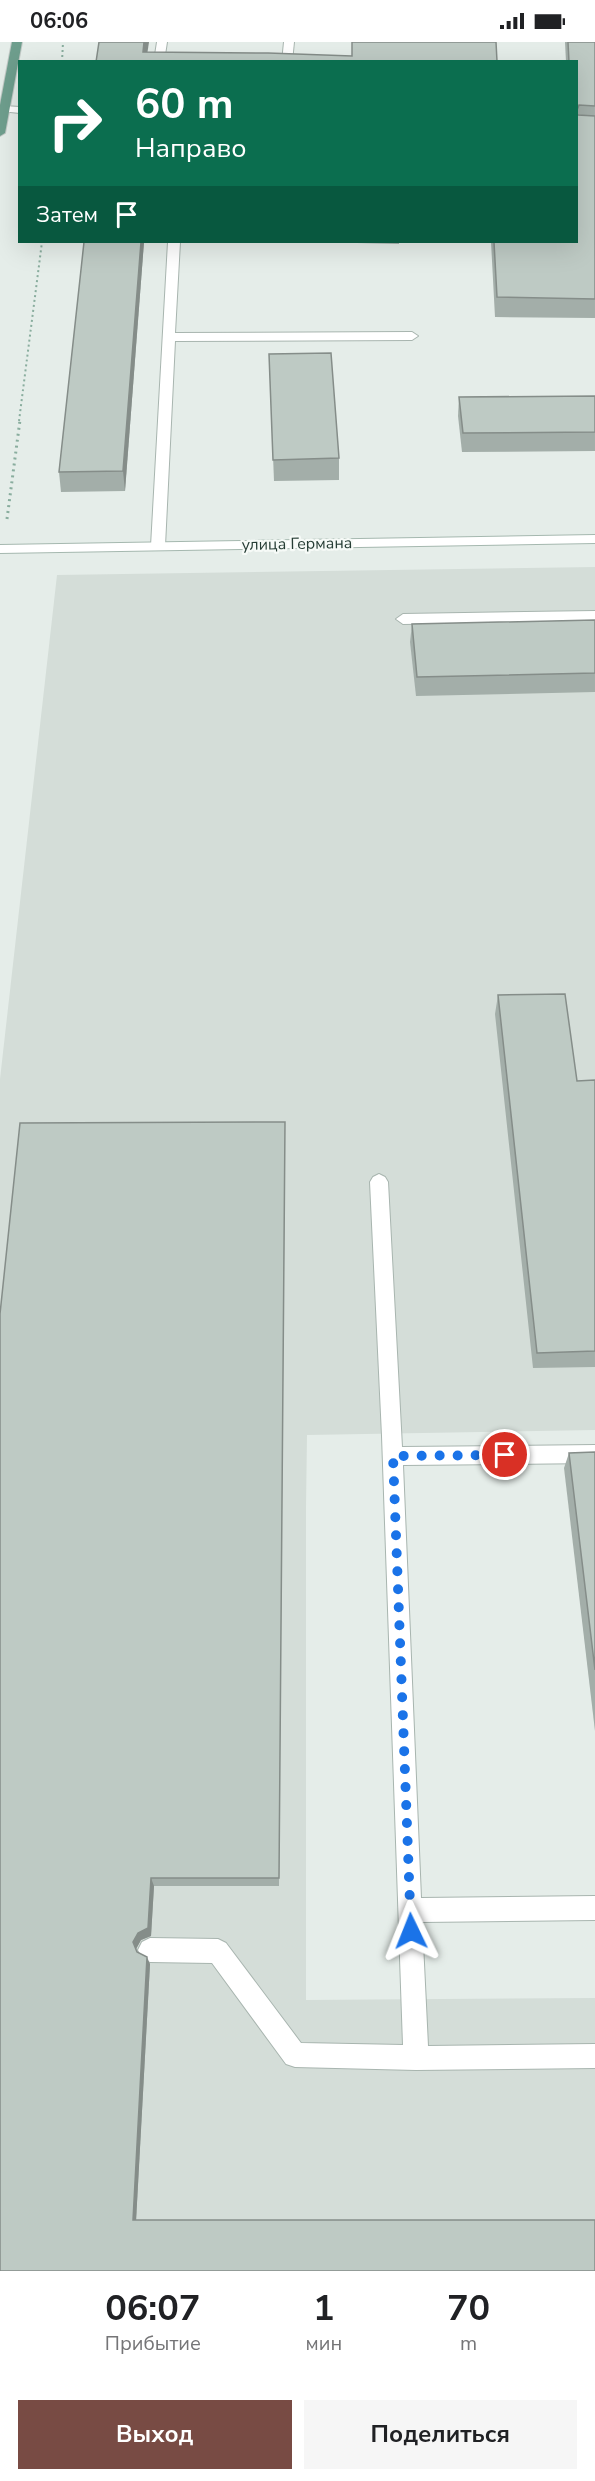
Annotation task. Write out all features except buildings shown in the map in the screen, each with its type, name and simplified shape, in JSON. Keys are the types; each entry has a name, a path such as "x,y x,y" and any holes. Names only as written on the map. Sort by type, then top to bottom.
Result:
{"main road":[{"path":"0,133 17,42"},
{"path":"162,42 160,56 163,60"},
{"path":"287,60 289,42"},
{"path":"4,109 18,110"},
{"path":"158,546 174,243"},
{"path":"169,337 412,336"},
{"name":"улица Германа","path":"0,549 595,539"},
{"path":"403,619 595,616"},
{"path":"379,1182 393,1456 416,2058"},
{"path":"393,1456 595,1454"},
{"path":"410,1910 595,1908"},
{"path":"150,1950 219,1951 295,2055 416,2058 595,2056"}],"path":[{"path":"62,60 63,42"},
{"path":"7,519 42,243"}],"shaded area":[{"path":"595,567 595,1430 307,1435 306,2000 595,1998 595,2271 0,2271 0,1079 57,575"}],"route":[{"path":"411,1931 393,1456 505,1455"}]}
